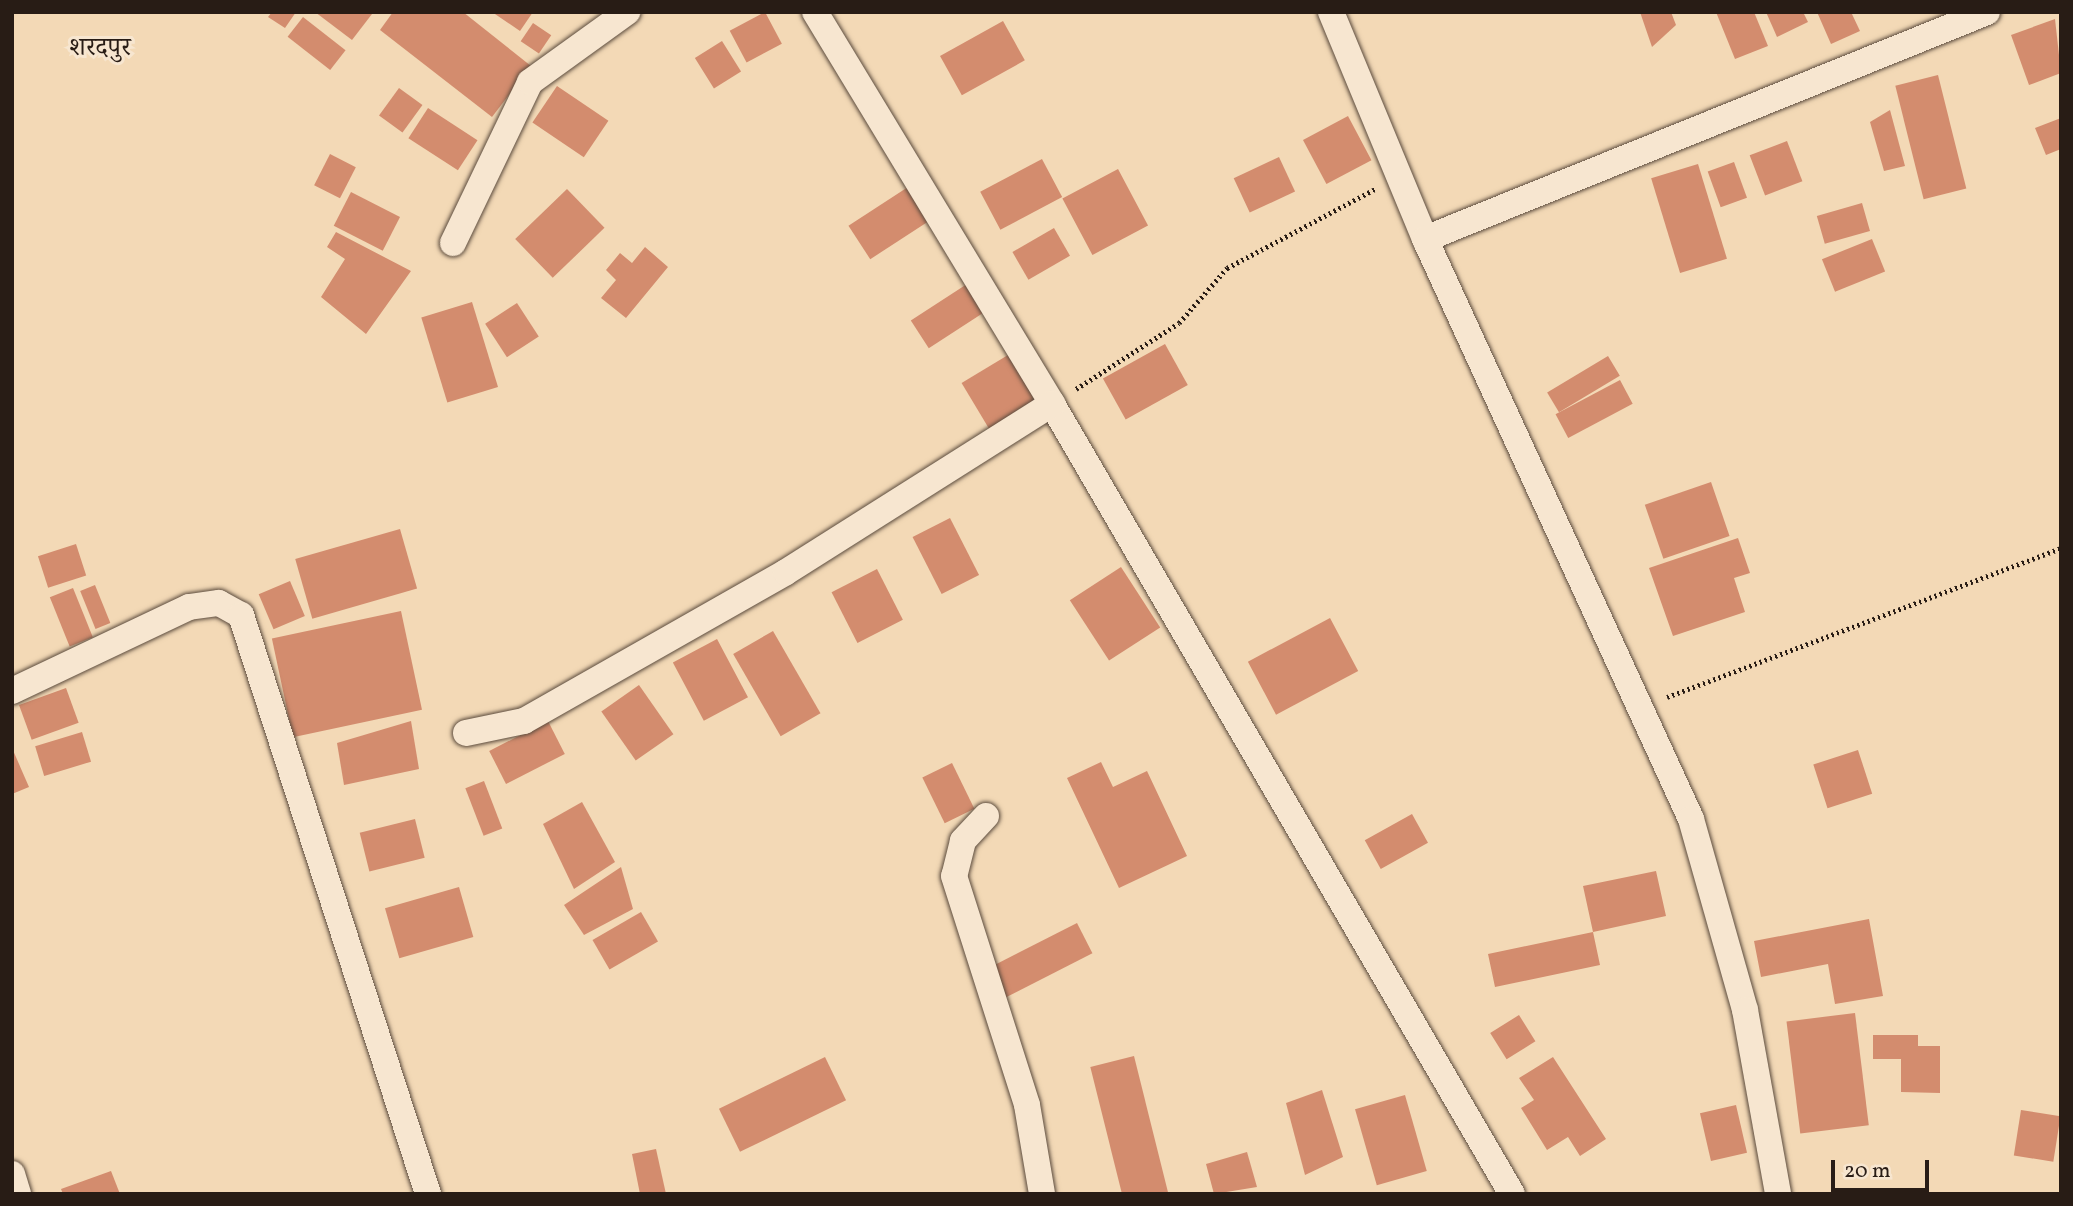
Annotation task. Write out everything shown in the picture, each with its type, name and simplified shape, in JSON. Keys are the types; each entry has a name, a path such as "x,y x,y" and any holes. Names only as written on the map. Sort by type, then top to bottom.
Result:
{"street":[{"path":"453,243 530,82 627,12"},
{"path":"815,12 1052,404 1512,1194"},
{"path":"1331,12 1425,239 1695,832 1745,1010 1778,1194"},
{"path":"1425,239 1987,12"},
{"path":"466,733 524,721 786,572 1052,404"},
{"path":"12,691 189,607 219,603 241,615 428,1194"},
{"path":"986,817 963,841 954,876 1027,1105 1042,1194"},
{"path":"12,1174 18,1194"}],"path":[{"path":"1052,404 1178,323 1227,268 1400,176"},
{"path":"1640,708 2061,548"}],"building":[{"path":"272,12 296,12 285,28 268,17"},
{"path":"315,12 370,12 372,14 352,40"},
{"path":"393,12 463,12 531,66 492,117 380,30"},
{"path":"492,12 533,12 520,31"},
{"path":"765,12 782,44 747,63 730,31"},
{"path":"1640,12 1671,12 1676,25 1652,47"},
{"path":"1716,12 1754,12 1768,46 1735,59"},
{"path":"1766,12 1803,12 1808,22 1777,37"},
{"path":"1817,12 1851,12 1860,31 1831,44"},
{"path":"303,17 346,50 330,70 288,37"},
{"path":"2055,19 2061,73 2029,85 2011,35"},
{"path":"1003,21 1025,60 962,95 940,56"},
{"path":"533,23 551,35 539,54 521,41"},
{"path":"722,41 741,72 714,88 695,58"},
{"path":"1938,75 1966,189 1924,199 1895,86"},
{"path":"557,86 608,121 584,157 532,122"},
{"path":"399,88 422,105 402,133 379,116"},
{"path":"428,108 477,140 458,170 408,138"},
{"path":"1890,110 1905,166 1884,171 1870,122"},
{"path":"1348,116 1371,160 1326,184 1303,140"},
{"path":"2061,118 2061,149 2046,155 2035,128"},
{"path":"1787,141 1802,181 1765,195 1750,155"},
{"path":"330,154 356,167 340,198 314,185"},
{"path":"1279,157 1295,191 1250,213 1234,178"},
{"path":"1042,159 1062,197 1000,230 980,192"},
{"path":"1734,162 1747,198 1721,207 1708,172"},
{"path":"1698,164 1727,259 1680,273 1651,178"},
{"path":"1118,169 1148,226 1092,255 1062,199"},
{"path":"908,187 930,221 870,259 848,226"},
{"path":"567,189 605,228 553,278 515,239"},
{"path":"351,192 400,217 383,251 334,226"},
{"path":"1862,203 1870,231 1825,244 1817,216"},
{"path":"1054,228 1070,256 1028,280 1012,252"},
{"path":"336,232 411,271 366,334 321,297 345,259 327,247"},
{"path":"1872,239 1885,271 1835,292 1822,259"},
{"path":"645,247 668,267 626,318 601,298 616,280 606,270 620,253 632,263"},
{"path":"967,284 985,312 929,348 911,320"},
{"path":"472,302 498,387 447,403 421,317"},
{"path":"517,303 539,337 507,357 485,324"},
{"path":"1165,344 1188,385 1126,420 1103,378"},
{"path":"1013,352 1042,400 990,431 962,383"},
{"path":"1608,356 1620,376 1559,412 1547,393"},
{"path":"1620,380 1633,404 1568,438 1556,414"},
{"path":"1711,482 1730,536 1663,559 1645,505"},
{"path":"950,518 979,575 942,594 913,537"},
{"path":"400,529 417,589 312,619 295,559"},
{"path":"1738,538 1750,573 1734,578 1745,612 1673,636 1649,568"},
{"path":"76,544 86,575 48,588 38,556"},
{"path":"1121,567 1160,627 1109,661 1070,600"},
{"path":"877,569 903,620 857,643 832,592"},
{"path":"290,581 305,616 274,629 259,594"},
{"path":"95,585 110,623 96,629 80,591"},
{"path":"73,588 93,637 70,647 50,597"},
{"path":"401,611 422,710 293,737 272,638"},
{"path":"1330,618 1358,671 1276,715 1248,662"},
{"path":"773,631 820,713 781,736 733,654"},
{"path":"717,639 748,697 704,721 673,662"},
{"path":"639,685 673,734 636,761 601,711"},
{"path":"66,688 79,723 32,740 19,705"},
{"path":"411,721 419,769 344,785 337,743"},
{"path":"548,721 565,754 506,784 489,751"},
{"path":"82,732 91,762 44,776 35,746"},
{"path":"12,748 29,787 12,794"},
{"path":"1858,750 1872,794 1828,808 1813,765"},
{"path":"1101,762 1113,787 1147,771 1187,856 1119,888 1067,778"},
{"path":"952,763 974,809 945,823 922,777"},
{"path":"484,781 502,829 484,836 465,788"},
{"path":"582,802 615,862 574,889 543,824"},
{"path":"1412,814 1428,843 1381,869 1365,840"},
{"path":"415,819 425,858 369,872 360,833"},
{"path":"621,867 633,909 584,935 564,905"},
{"path":"1656,871 1666,916 1593,932 1583,886"},
{"path":"459,887 473,937 399,958 385,908"},
{"path":"641,912 658,941 610,969 593,940"},
{"path":"1869,919 1883,996 1835,1004 1828,964 1761,977 1754,941"},
{"path":"1077,923 1092,953 1005,998 990,967"},
{"path":"1593,932 1600,965 1495,987 1488,954"},
{"path":"1855,1013 1869,1125 1800,1134 1787,1021"},
{"path":"1519,1015 1535,1041 1507,1059 1490,1033"},
{"path":"1873,1035 1918,1035 1918,1046 1940,1046 1940,1093 1901,1092 1901,1059 1873,1059"},
{"path":"1134,1056 1168,1194 1122,1194 1090,1067"},
{"path":"825,1057 846,1100 740,1152 719,1109"},
{"path":"1553,1057 1606,1139 1580,1156 1568,1137 1547,1150 1521,1108 1534,1100 1519,1078"},
{"path":"1322,1090 1343,1157 1305,1175 1286,1103"},
{"path":"1405,1095 1427,1171 1377,1185 1355,1109"},
{"path":"1736,1105 1747,1153 1711,1161 1700,1113"},
{"path":"2021,1110 2061,1116 2053,1162 2014,1155"},
{"path":"656,1149 666,1194 640,1194 632,1154"},
{"path":"1247,1152 1257,1187 1214,1194 1206,1164"},
{"path":"111,1171 120,1194 63,1194 61,1189"}],"district":[{"name":"शरदपुर","path":"100,49"}]}
